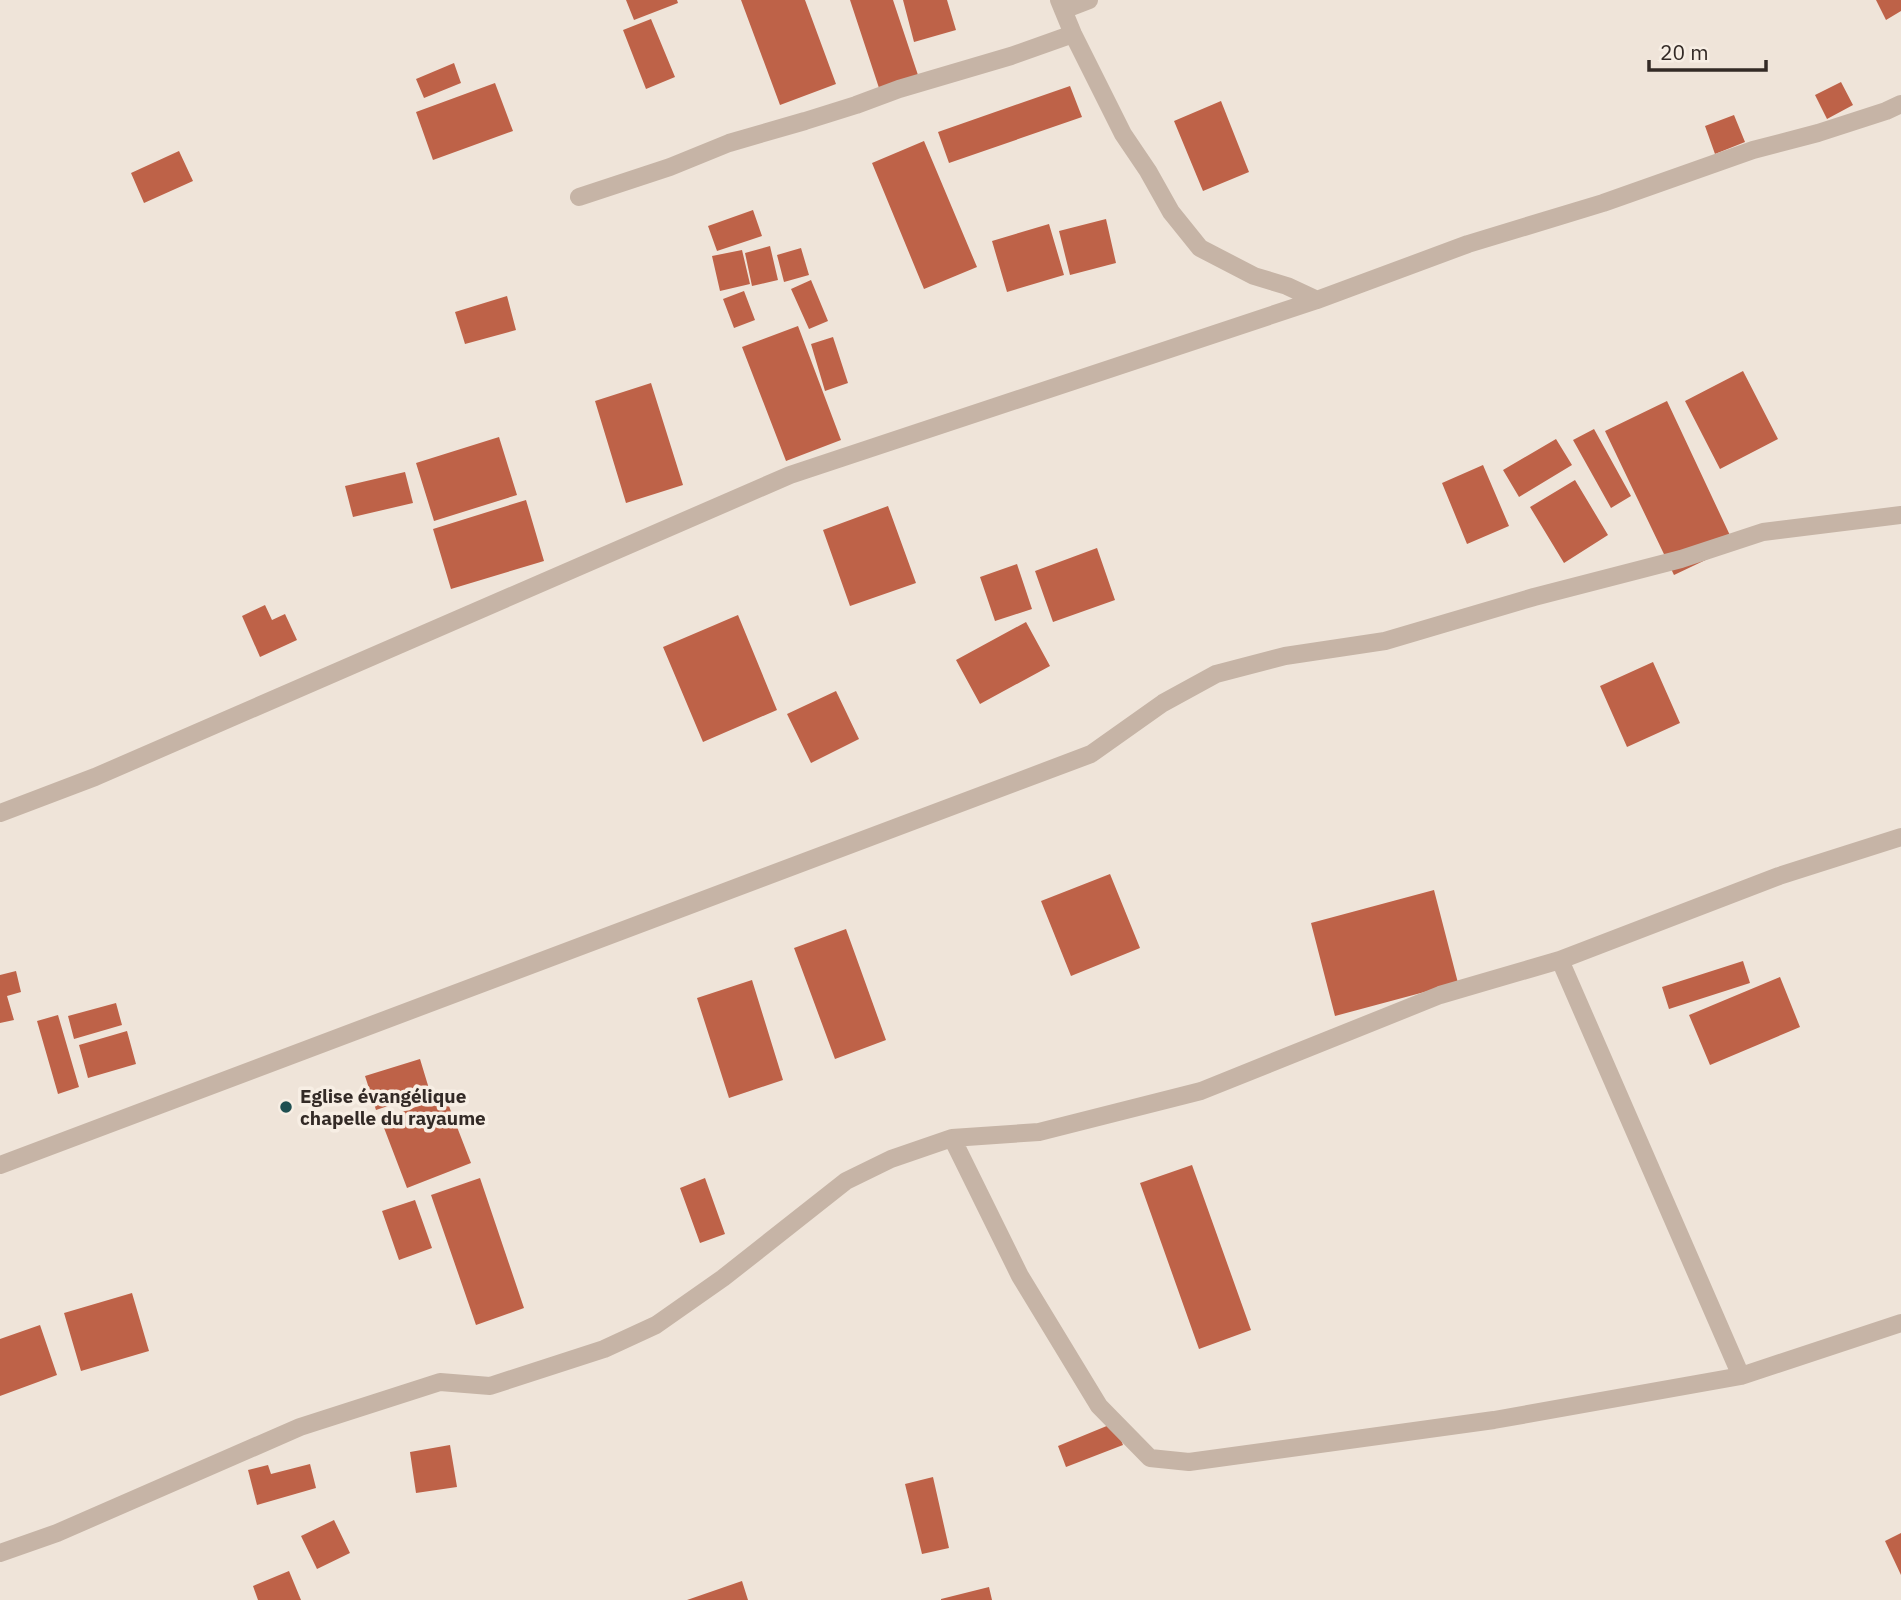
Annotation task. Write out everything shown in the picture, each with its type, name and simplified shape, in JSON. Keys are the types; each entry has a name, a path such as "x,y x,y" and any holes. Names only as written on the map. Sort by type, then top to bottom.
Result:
{"street":[{"path":"1089,0 1061,5 1123,134 1171,212 1200,248 1254,276 1287,286 1317,300"},
{"path":"579,197 670,167 729,143 1011,56 1073,34"},
{"path":"0,813 95,777 790,475 1317,300 1468,244 1603,203 1753,150 1896,112"},
{"path":"0,1166 1091,754 1163,703 1216,674 1285,656 1385,641 1534,597 1681,559 1763,532 1901,515"},
{"path":"0,1553 57,1533 300,1427 440,1382 489,1386 604,1349 656,1325 723,1278 846,1181 891,1159 952,1138 1039,1132 1200,1091 1440,995 1560,960 1779,876 1901,837"},
{"path":"1560,960 1741,1376"},
{"path":"952,1138 1020,1276 1099,1406 1150,1458 1189,1462 1494,1420 1741,1376 1901,1323"}],"building":[{"path":"626,0 677,0 678,3 634,20"},
{"path":"741,0 805,0 836,84 780,105"},
{"path":"850,0 893,0 918,75 879,88"},
{"path":"903,0 947,0 956,30 914,42"},
{"path":"1876,0 1901,0 1901,11 1886,20"},
{"path":"651,19 675,77 646,89 623,30"},
{"path":"454,63 461,83 424,98 416,79"},
{"path":"1841,82 1853,105 1827,119 1815,95"},
{"path":"495,83 513,131 433,160 416,112"},
{"path":"1070,86 1082,117 949,163 938,132"},
{"path":"1221,101 1249,172 1203,191 1174,121"},
{"path":"1734,115 1745,142 1715,154 1705,126"},
{"path":"924,141 977,267 924,289 872,163"},
{"path":"179,151 193,181 144,203 131,173"},
{"path":"753,210 762,236 717,251 708,226"},
{"path":"1106,219 1116,263 1070,275 1059,231"},
{"path":"1049,224 1064,275 1007,292 992,241"},
{"path":"770,246 778,280 752,286 745,253"},
{"path":"801,248 809,275 784,282 777,255"},
{"path":"742,250 750,284 720,291 712,256"},
{"path":"811,280 828,321 809,329 791,289"},
{"path":"744,291 755,320 734,328 723,299"},
{"path":"507,296 516,330 465,344 455,312"},
{"path":"798,326 841,440 786,461 742,347"},
{"path":"833,337 848,383 825,391 811,344"},
{"path":"1743,371 1778,439 1720,469 1685,401"},
{"path":"651,383 683,485 626,503 595,401"},
{"path":"1667,401 1735,546 1674,575 1605,431"},
{"path":"1594,429 1631,496 1611,508 1573,440"},
{"path":"499,437 517,495 434,521 416,463"},
{"path":"1556,439 1572,465 1519,497 1503,470"},
{"path":"1483,465 1509,526 1467,544 1442,483"},
{"path":"405,472 413,503 353,517 345,486"},
{"path":"1575,480 1608,535 1564,563 1530,507"},
{"path":"526,500 544,561 451,589 433,529"},
{"path":"888,506 916,583 850,606 823,530"},
{"path":"1097,548 1115,600 1053,622 1035,571"},
{"path":"1017,564 1032,609 995,621 980,577"},
{"path":"265,605 272,620 285,614 297,640 260,657 242,616"},
{"path":"738,615 777,710 703,742 663,647"},
{"path":"1026,622 1050,666 980,704 956,660"},
{"path":"1653,662 1680,723 1627,747 1600,686"},
{"path":"836,691 859,739 811,763 787,714"},
{"path":"1110,874 1140,948 1071,976 1041,901"},
{"path":"1434,890 1458,983 1335,1016 1311,923"},
{"path":"846,929 886,1040 835,1059 794,948"},
{"path":"1743,961 1750,983 1669,1009 1662,987"},
{"path":"16,971 21,992 7,996 14,1020 0,1023 0,975"},
{"path":"1780,977 1800,1027 1710,1065 1689,1015"},
{"path":"752,980 783,1080 729,1098 697,998"},
{"path":"116,1003 122,1025 74,1039 68,1016"},
{"path":"58,1015 79,1087 58,1094 37,1021"},
{"path":"127,1031 136,1064 88,1078 79,1045"},
{"path":"420,1059 430,1092 376,1110 365,1076"},
{"path":"445,1096 471,1163 407,1188 381,1120"},
{"path":"1192,1165 1251,1330 1199,1349 1140,1183"},
{"path":"480,1178 524,1308 476,1325 431,1195"},
{"path":"705,1178 725,1234 700,1243 680,1188"},
{"path":"415,1200 432,1248 399,1260 382,1211"},
{"path":"132,1293 149,1351 81,1371 64,1313"},
{"path":"40,1325 57,1375 0,1396 0,1339"},
{"path":"1114,1423 1123,1445 1066,1467 1058,1446"},
{"path":"450,1445 457,1487 416,1493 410,1452"},
{"path":"310,1464 316,1488 257,1505 248,1470 268,1465 271,1474"},
{"path":"933,1477 949,1548 922,1554 905,1484"},
{"path":"334,1520 350,1553 317,1569 301,1536"},
{"path":"1901,1533 1901,1575 1885,1541"},
{"path":"289,1571 301,1600 258,1600 253,1586"},
{"path":"742,1581 748,1600 687,1600"},
{"path":"989,1587 992,1600 941,1600 941,1599"}],"place":[{"name":"Eglise évangélique chapelle du rayaume","path":"286,1107"}]}
